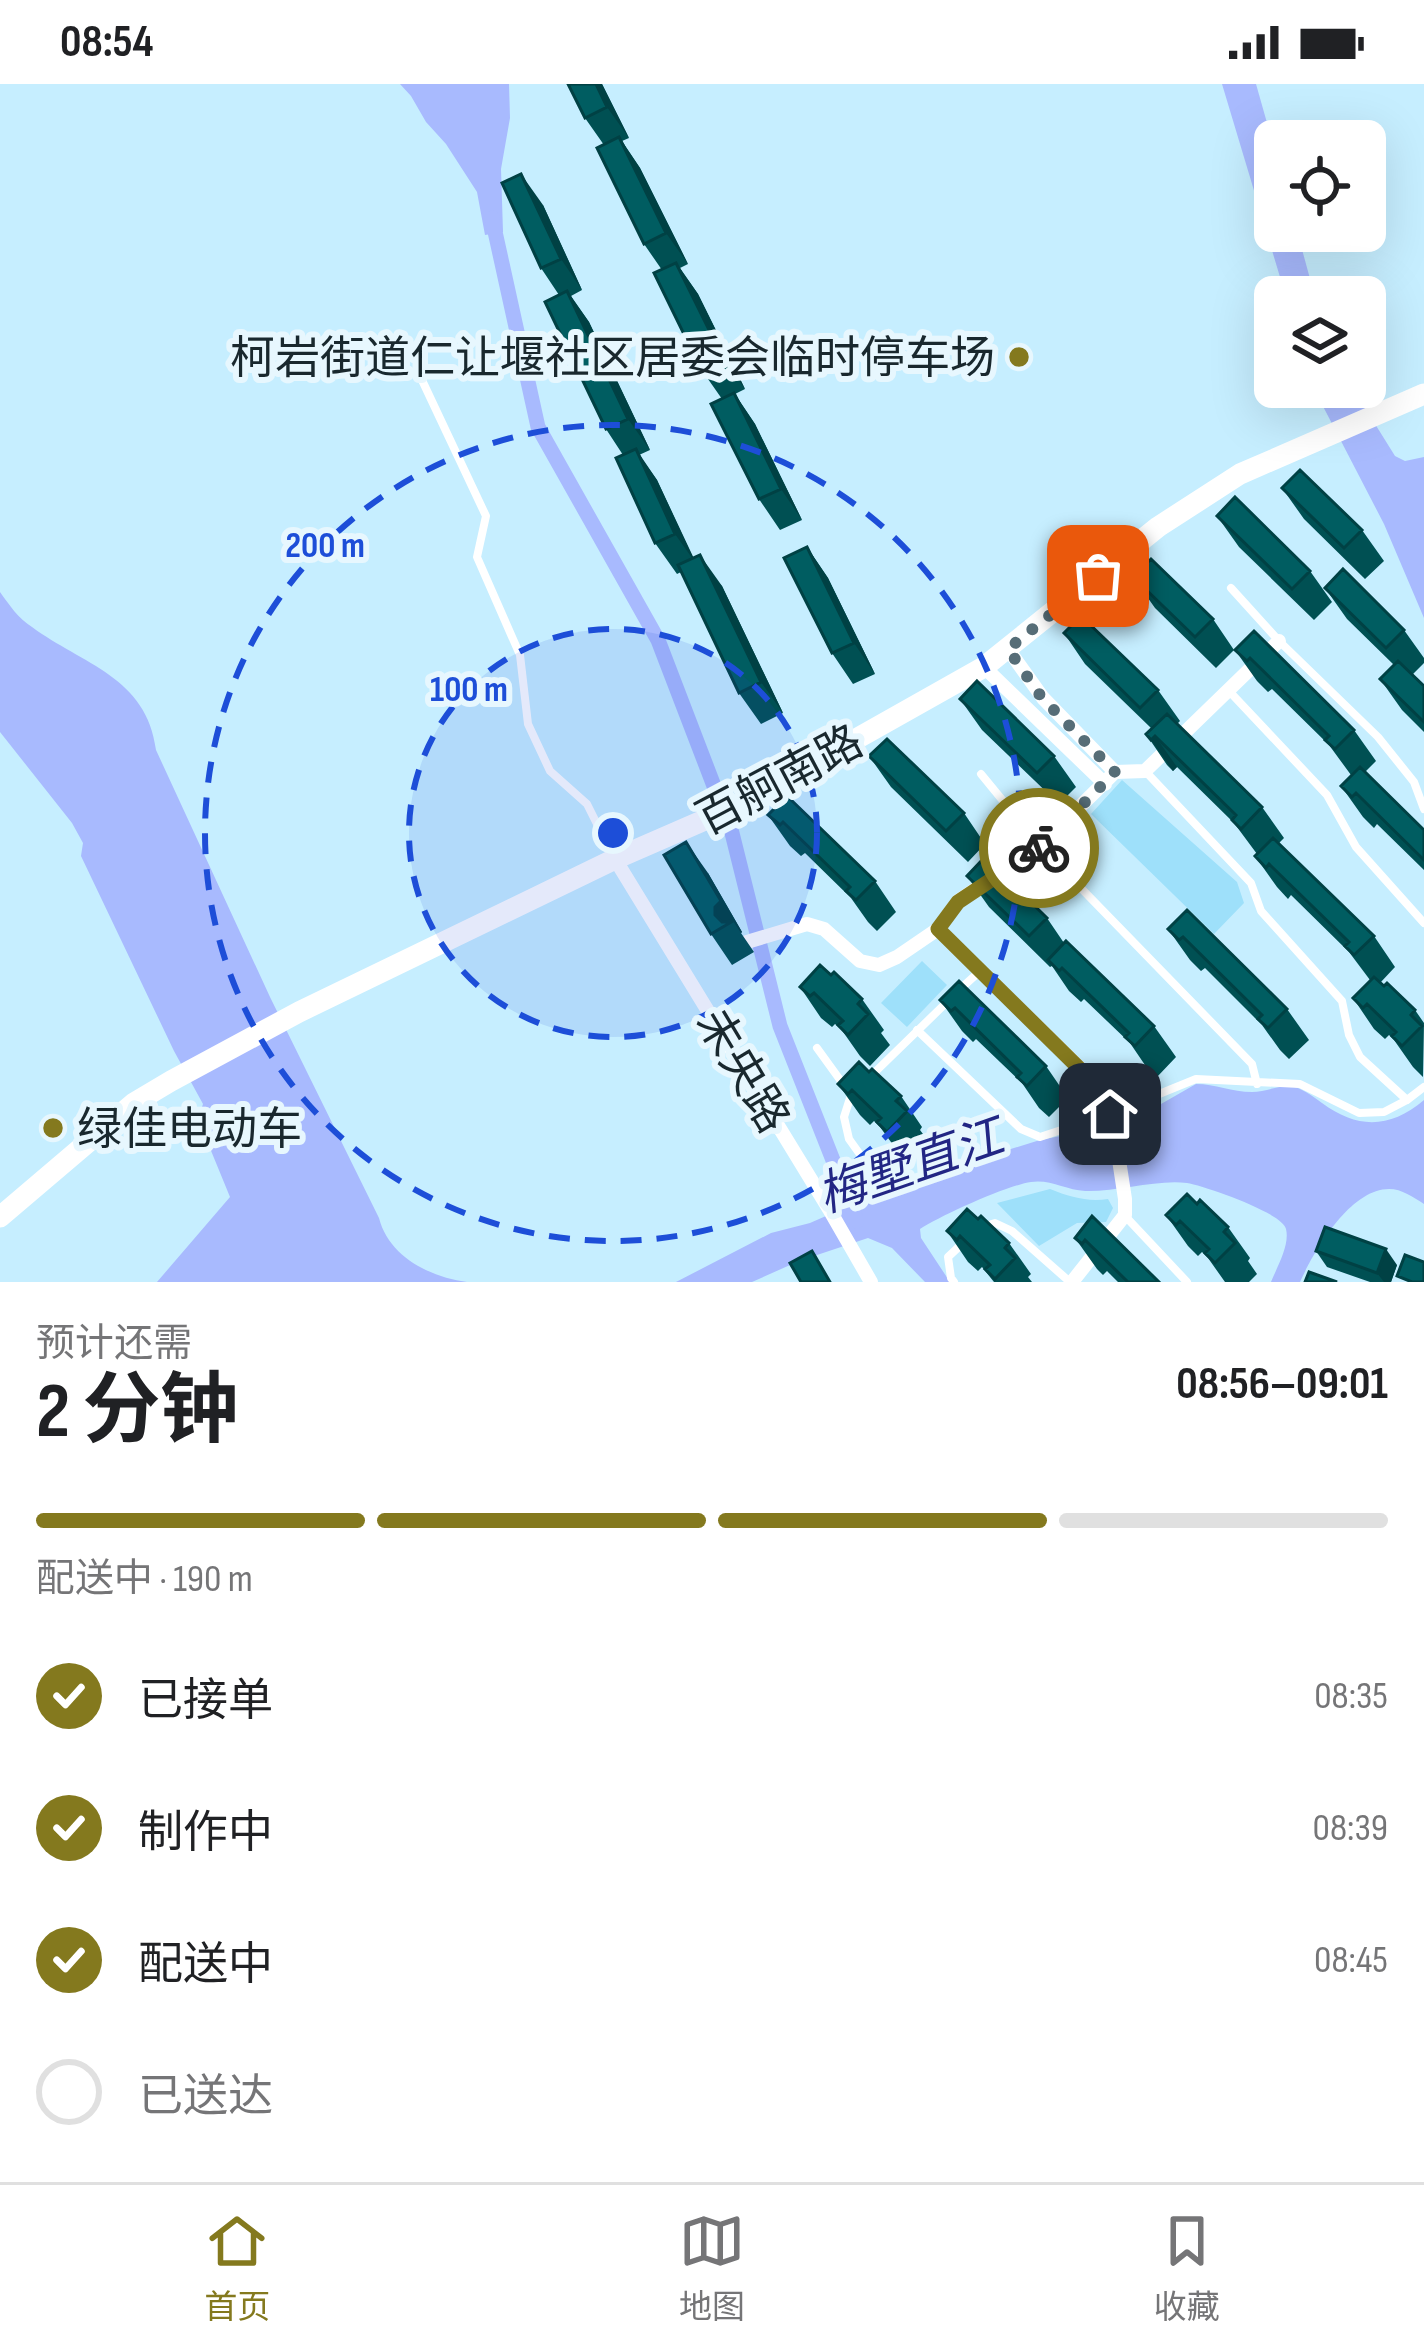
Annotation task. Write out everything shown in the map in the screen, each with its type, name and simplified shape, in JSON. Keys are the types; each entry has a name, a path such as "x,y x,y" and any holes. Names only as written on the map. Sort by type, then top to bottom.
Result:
{"street":[{"name":"百舸南路","path":"0,1217 134,1102 299,1012 615,859 739,805 984,668 1158,527 1240,474 1424,394"},
{"path":"747,942 807,924 824,929 860,961 879,965 897,957 938,929 958,902 1040,847 1110,778 1145,771 1279,641"},
{"path":"1008,649 1042,698 1110,778"},
{"path":"984,668 1110,778"},
{"name":"未央路","path":"615,859 870,1281"},
{"path":"938,929 1090,1079 1111,1118 1125,1208 1071,1282"}],"lane":[{"path":"421,378 486,516 477,557 520,655 529,724 550,771 586,804 615,859"},
{"path":"1232,588 1378,737 1414,782 1424,809"},
{"path":"1229,691 1328,795 1357,848 1424,923"},
{"path":"1145,771 1251,884 1261,911 1342,1001 1348,1035 1360,1058 1407,1100"},
{"path":"981,774 1040,847 1252,1064 1257,1084"},
{"path":"868,1079 979,972"},
{"path":"917,1030 1021,1129 1040,1137 1111,1118 1196,1079 1300,1084 1358,1113 1384,1112 1424,1087"},
{"path":"818,1048 851,1095 844,1117 849,1139 884,1188"},
{"path":"1125,1208 1187,1282"},
{"path":"954,1282 948,1257 978,1228 994,1223 1012,1231 1071,1282"}],"shaded area":[{"path":"400,84 509,84 510,118 501,169 503,232 485,235 477,192"},
{"path":"1222,84 1256,84 1266,120 1254,120 1254,190"},
{"path":"1272,252 1303,252 1309,276 1280,276"},
{"path":"1324,408 1365,408 1395,456 1405,461 1424,457 1424,618 1384,524"},
{"path":"0,592 27,623 109,675 140,705 156,750 270,997 384,1232 413,1263 467,1282 157,1282 230,1197 198,1119 203,1104 81,856 83,843 0,732"},
{"path":"1122,780 1237,882 1244,903 1214,934 1091,814"},
{"path":"922,961 947,985 907,1027 881,1003"},
{"path":"1196,1084 1252,1092 1293,1087 1348,1118 1373,1122 1399,1116 1424,1100 1424,1204 1394,1189 1361,1199 1335,1224 1300,1282 1271,1282 1286,1242 1282,1223 1225,1195 1187,1183 1085,1191 1038,1181 991,1195 920,1229 950,1282 925,1282 892,1248 868,1238 752,1282 676,1282 771,1233 810,1223 956,1166 1040,1140 1107,1127"},
{"path":"1050,1189 1079,1198 1108,1199 1113,1208 1106,1222 1077,1223 1039,1246 997,1203"}],"building":[{"path":"568,84 596,84 607,107 585,118"},
{"path":"619,137 666,233 644,244 597,148"},
{"path":"521,174 561,259 541,268 502,183"},
{"path":"676,263 723,358 701,369 654,273"},
{"path":"567,291 628,419 606,429 545,302"},
{"path":"734,393 781,489 759,499 711,404"},
{"path":"636,449 675,534 655,543 616,458"},
{"path":"1300,470 1362,530 1344,548 1282,488"},
{"path":"1235,497 1310,571 1292,589 1217,516"},
{"path":"807,547 854,643 832,653 784,558"},
{"path":"700,555 761,682 739,693 678,565"},
{"path":"1151,559 1213,619 1195,637 1133,577"},
{"path":"1343,569 1404,630 1386,648 1325,588"},
{"path":"1081,616 1158,690 1140,708 1064,633"},
{"path":"1254,631 1354,730 1335,749 1325,740 1329,736 1250,658 1247,661 1235,650"},
{"path":"1398,661 1424,686 1424,722 1380,679"},
{"path":"977,681 1054,756 1037,773 960,699"},
{"path":"1167,714 1262,807 1241,829 1232,820 1236,815 1155,736 1151,740 1146,734"},
{"path":"887,739 964,813 946,831 869,756"},
{"path":"1360,767 1424,830 1424,860 1356,793 1352,797 1341,786"},
{"path":"787,796 875,881 856,900 846,891 850,887 783,822 780,825 768,815"},
{"path":"1273,838 1374,936 1354,955 1345,946 1349,942 1255,856"},
{"path":"686,842 721,901 715,915 722,922 733,921 711,934 664,855"},
{"path":"985,857 1047,918 1029,936 967,876"},
{"path":"1187,910 1287,1009 1268,1028 1258,1019 1262,1015 1183,937 1179,940 1168,929"},
{"path":"1066,941 1154,1026 1135,1046 1125,1037 1129,1033 1048,960"},
{"path":"820,965 862,999 858,1004 868,1014 848,1035 838,1025 843,1021 814,993 810,996 800,987"},
{"path":"1374,977 1415,1010 1411,1015 1422,1026 1402,1046 1392,1036 1396,1032 1367,1004 1363,1008 1353,998"},
{"path":"959,981 1046,1066 1027,1086 1017,1077 1021,1073 955,1008 951,1011 940,1000"},
{"path":"859,1062 901,1096 896,1101 907,1111 887,1132 877,1122 881,1118 852,1090 848,1094 838,1084"},
{"path":"1187,1194 1228,1227 1224,1232 1235,1243 1215,1263 1205,1253 1209,1249 1180,1221 1176,1225 1166,1215"},
{"path":"967,1209 1009,1243 1005,1248 1015,1258 995,1279 985,1269 990,1265 960,1236 957,1240 947,1231"},
{"path":"1092,1216 1159,1282 1128,1282 1085,1240 1082,1244 1075,1238"},
{"path":"1325,1227 1386,1249 1377,1273 1316,1251"},
{"path":"812,1251 830,1282 801,1282 790,1263"},
{"path":"1405,1255 1424,1262 1424,1282 1397,1276"},
{"path":"1309,1272 1337,1282 1305,1282"}],"waterway":[{"name":"梅墅直江","path":"492,218 538,427 658,640 732,833 780,1026 857,1221"}],"way so far":[{"path":"1039,848 1115,772 1042,698 1008,649 1098,576"}],"place":[{"name":"柯岩街道仁让堰社区居委会临时停车场","path":"1019,357"},
{"name":"绿佳电动车","path":"53,1128"}],"route":[{"path":"1039,848 958,902 938,929 1090,1079 1110,1114"}]}
